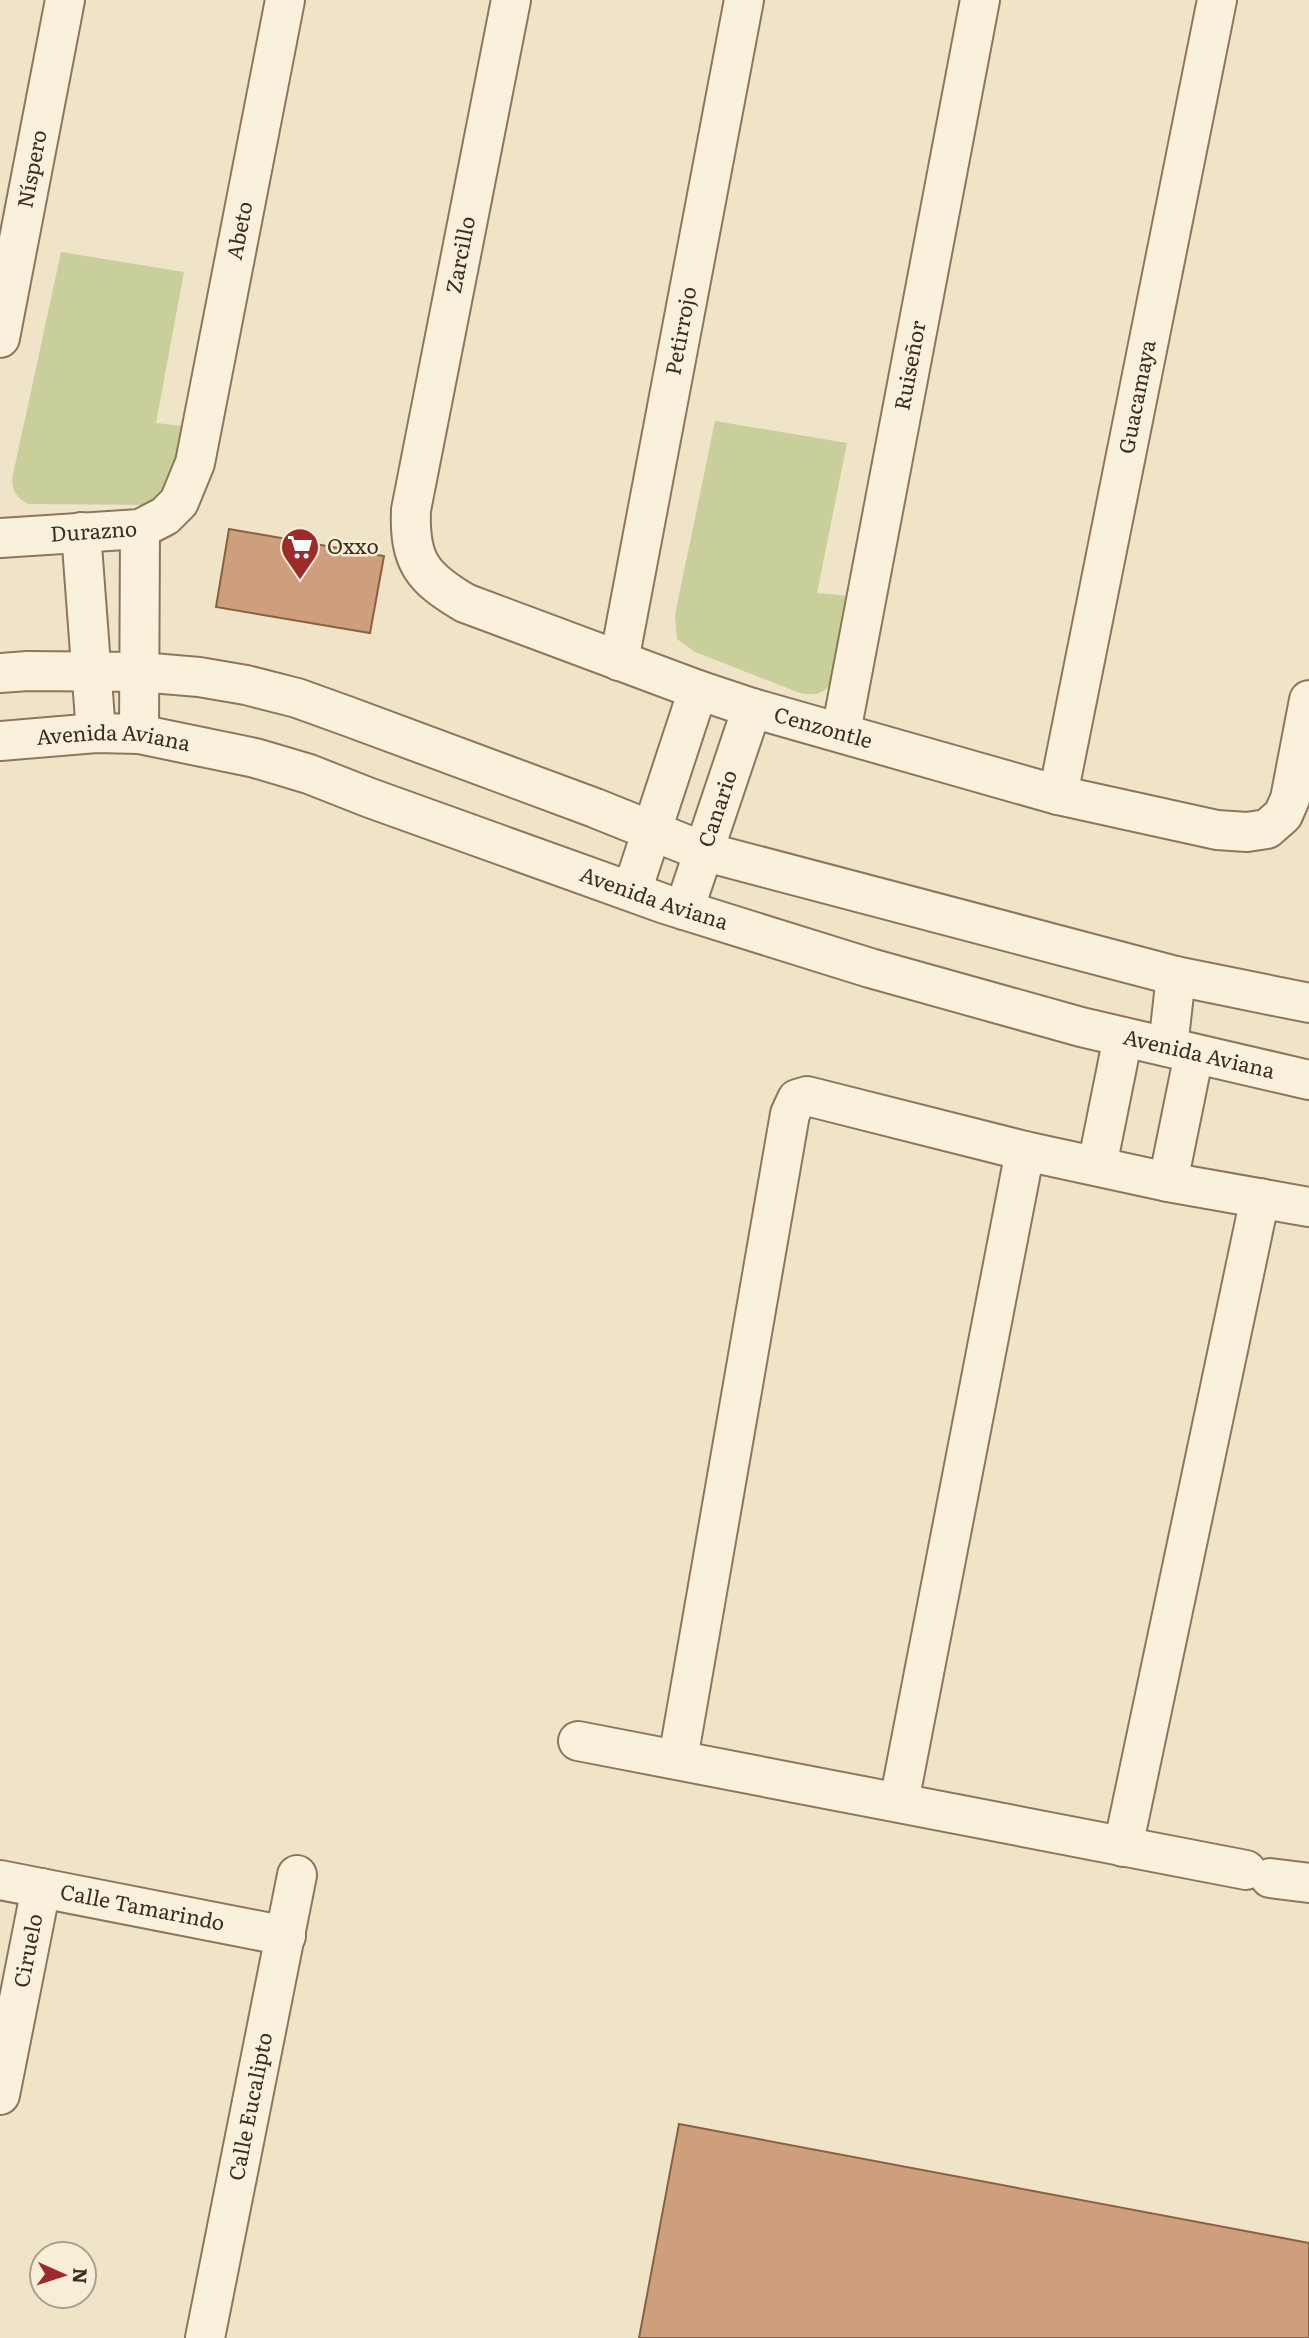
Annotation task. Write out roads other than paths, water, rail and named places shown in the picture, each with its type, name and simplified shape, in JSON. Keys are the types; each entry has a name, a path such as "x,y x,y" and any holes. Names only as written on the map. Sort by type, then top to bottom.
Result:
{"street":[{"name":"Níspero","path":"0,338 65,0"},
{"name":"Abeto","path":"195,463 285,0"},
{"name":"Zarcillo","path":"411,510 511,0"},
{"name":"Petirrojo","path":"620,661 744,0"},
{"name":"Ruiseñor","path":"841,732 979,0"},
{"name":"Guacamaya","path":"1058,795 1217,0"},
{"name":"Durazno","path":"0,538 141,529 165,516 179,502 195,463"},
{"name":"Cenzontle","path":"411,510 410,532 414,557 426,576 443,591 465,603 752,708 1058,795 1217,831 1248,832 1267,829 1283,815 1290,799 1309,700"},
{"path":"139,734 141,529"},
{"path":"81,531 96,733"},
{"path":"0,673 140,673 200,677 246,685 297,698 582,803 702,851 1176,976 1309,1003"},
{"path":"632,891 698,690"},
{"name":"Canario","path":"684,910 752,708"},
{"name":"Avenida Aviana","path":"0,741 96,733 139,734 255,758 309,774 684,910 870,968 1123,1037 1309,1080"},
{"path":"1168,1182 1181,1050 1176,976"},
{"path":"1097,1166 1123,1037"},
{"path":"678,1759 790,1114 797,1099 807,1096 1168,1182 1309,1207"},
{"path":"899,1802 1025,1150"},
{"path":"1123,1847 1260,1198"},
{"path":"578,1741 1309,1883"},
{"name":"Calle Eucalipto","path":"205,2338 298,1875"},
{"name":"Calle Tamarindo","path":"0,1880 286,1936"},
{"name":"Ciruelo","path":"0,2095 41,1888"}],"place":[{"name":"Oxxo","path":"300,581"}]}
